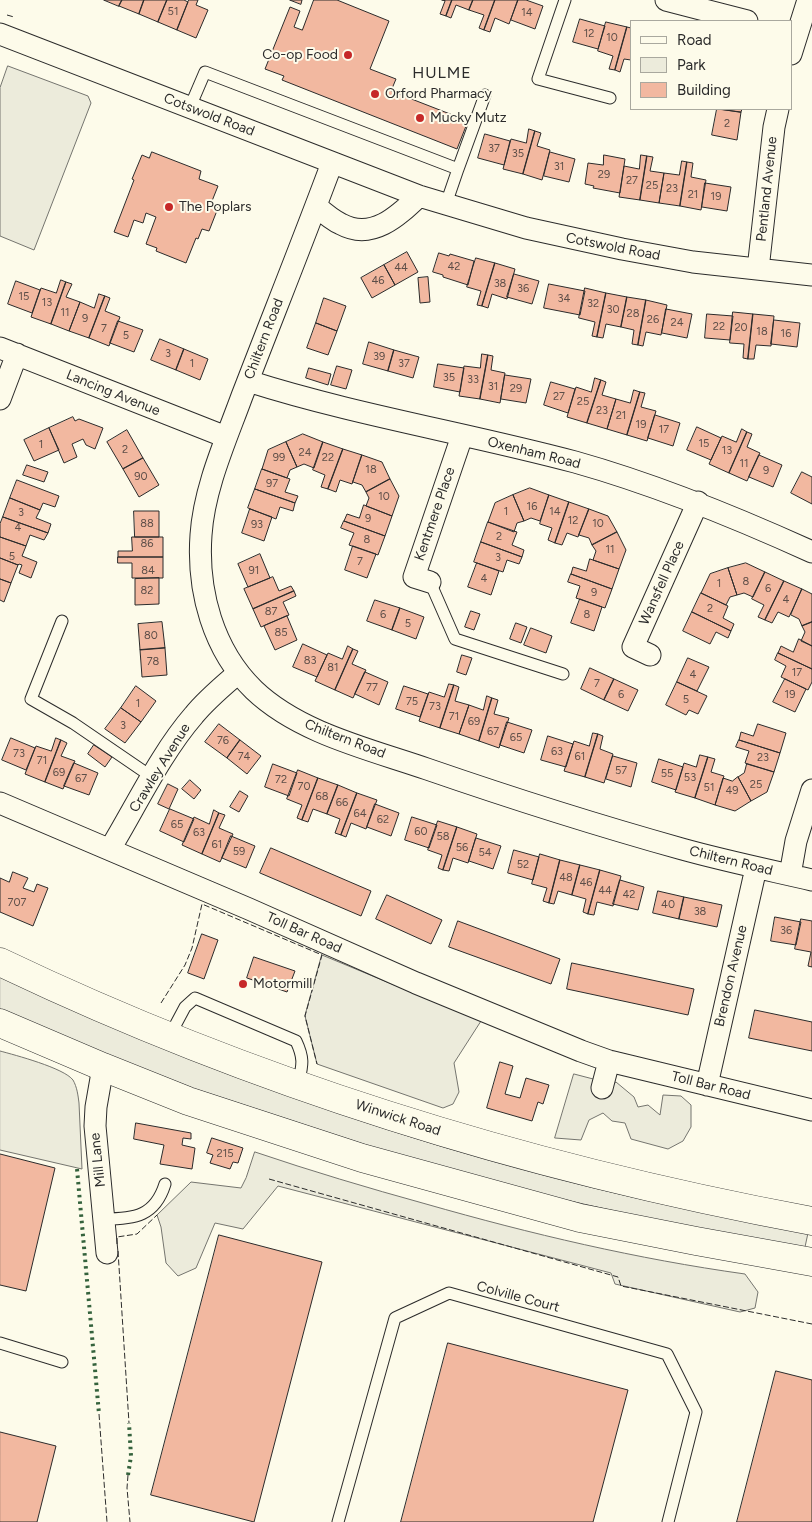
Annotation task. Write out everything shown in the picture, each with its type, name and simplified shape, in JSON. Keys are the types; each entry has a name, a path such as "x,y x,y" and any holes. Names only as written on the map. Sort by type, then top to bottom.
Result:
{"highway":[{"name":"Winwick Road","path":"0,962 41,982 169,1037 298,1085 446,1133 554,1164 687,1195 812,1221"},
{"path":"0,1024 188,1101 362,1158 580,1218 812,1262"}],"street":[{"path":"666,0 743,20"},
{"path":"792,41 808,0"},
{"name":"Cotswold Road","path":"0,34 419,196 526,228 693,262 812,275"},
{"name":"Pentland Avenue","path":"758,269 774,127 778,110"},
{"name":"Chiltern Road","path":"332,163 226,437 207,495 201,532 200,567 206,604 218,639 238,672 252,688 287,716 321,733 514,799 682,849 812,880"},
{"path":"316,206 342,225 366,230 382,226 399,215 419,196"},
{"path":"0,398 9,351"},
{"name":"Lancing Avenue","path":"9,351 226,437"},
{"name":"Oxenham Road","path":"248,381 300,397 575,462 698,502 812,552"},
{"name":"Kentmere Place","path":"430,582 414,577 462,436"},
{"name":"Wansfell Place","path":"650,655 633,647 698,502"},
{"name":"Crawley Avenue","path":"110,849 176,738 210,697 238,672"},
{"path":"790,875 796,841 812,790"},
{"name":"Toll Bar Road","path":"0,803 258,912 425,987 581,1051 610,1061 812,1110"},
{"name":"Brendon Avenue","path":"707,1085 756,868"},
{"path":"602,1088 610,1061"},
{"name":"Mill Lane","path":"103,1067 96,1107 95,1126 107,1253"}],"lane":[{"path":"565,0 538,79 610,98"},
{"path":"190,107 205,72 458,169"},
{"path":"446,204 485,95"},
{"path":"430,582 455,639 563,674"},
{"path":"62,622 31,698 74,723 152,777"},
{"path":"169,1037 185,1007 195,998 296,1041 302,1053 298,1085"},
{"path":"104,1218 126,1218 145,1213 154,1206 161,1196 165,1184"},
{"name":"Colville Court","path":"338,1522 395,1318 449,1293 667,1354 696,1412 668,1522"},
{"path":"0,1343 62,1362"}],"green space":[{"path":"8,66 88,96 91,103 34,250 0,236 0,88"},
{"path":"322,955 481,1021 454,1063 459,1092 453,1104 443,1108 317,1064 305,1016"},
{"path":"0,976 206,1065 341,1114 484,1159 591,1187 663,1204 808,1233 805,1247 726,1234 548,1196 369,1146 195,1089 0,1009"},
{"path":"0,1051 50,1067 68,1075 73,1080 79,1103 82,1169 0,1150"},
{"path":"574,1074 597,1080 600,1092 616,1082 634,1097 638,1107 648,1105 660,1115 663,1095 681,1096 691,1105 691,1127 683,1141 668,1149 631,1139 625,1123 612,1121 603,1113 589,1120 581,1140 555,1138"},
{"path":"255,1152 383,1192 545,1235 664,1261 745,1274 758,1292 755,1308 740,1312 615,1284 611,1273 278,1186 243,1229 215,1223 196,1268 178,1276 166,1263 161,1227 157,1215 191,1182 241,1188"}],"building":[{"path":"104,0 122,0 119,6"},
{"path":"122,0 144,0 139,14 119,6"},
{"path":"144,0 167,0 158,22 139,14"},
{"path":"167,0 184,0 188,2 177,30 158,22"},
{"path":"189,0 198,0 196,5 208,10 196,38 177,30"},
{"path":"290,0 302,0 301,4"},
{"path":"314,0 337,0 389,21 370,69 396,79 391,91 468,121 457,149 282,80 284,76 265,69 290,7 300,11 294,27 302,30"},
{"path":"442,0 452,0 446,16 440,14 445,1"},
{"path":"452,0 473,0 469,10 456,5 451,18 446,16"},
{"path":"473,0 495,0 484,30 479,28 484,15 469,10"},
{"path":"495,0 518,0 509,24 495,18 490,32 484,30"},
{"path":"518,0 526,0 543,6 535,29 511,20"},
{"path":"580,19 605,26 598,49 573,42"},
{"path":"606,22 627,27 615,70 609,69 613,56 598,51"},
{"path":"627,27 630,28 630,60 624,59 620,72 615,70"},
{"path":"717,110 741,112 737,140 712,135"},
{"path":"529,129 535,131 523,174 503,169 511,139 526,143"},
{"path":"535,131 541,133 537,146 550,150 542,180 523,174"},
{"path":"485,134 510,141 504,165 478,158"},
{"name":"The Poplars","path":"152,152 201,171 199,179 218,186 210,206 218,208 209,231 202,229 198,239 196,238 186,263 156,251 157,248 146,244 156,217 146,213 143,223 134,220 128,237 114,232 142,155 149,158"},
{"path":"550,152 575,159 569,182 544,176"},
{"path":"604,155 625,159 620,193 593,188 594,186 585,184 588,163 603,165"},
{"path":"641,155 647,156 640,200 619,197 624,166 639,169"},
{"path":"647,156 653,157 650,171 664,173 659,203 640,200"},
{"path":"682,161 687,162 680,206 659,203 664,173 679,175"},
{"path":"687,162 693,163 691,177 706,180 701,210 680,206"},
{"path":"705,183 731,187 727,211 702,207"},
{"path":"407,252 418,272 395,285 384,265"},
{"path":"439,253 474,261 468,285 433,272"},
{"path":"476,258 495,263 482,306 477,305 481,291 467,287"},
{"path":"495,263 515,269 507,299 492,294 488,308 482,306"},
{"path":"384,265 395,285 372,298 361,278"},
{"path":"514,274 539,281 532,304 507,297"},
{"path":"428,277 430,302 420,303 418,278"},
{"path":"61,280 66,282 51,324 31,317 41,288 56,293"},
{"path":"16,281 40,290 32,313 8,304"},
{"path":"66,282 72,284 66,297 80,302 69,331 51,324"},
{"path":"549,284 585,291 580,315 544,308"},
{"path":"585,288 606,293 597,337 592,336 595,322 579,318"},
{"path":"606,293 627,297 621,327 606,324 603,338 597,337"},
{"path":"99,294 105,296 89,338 69,331 80,302 94,308"},
{"path":"105,296 110,298 105,311 120,317 109,346 89,338"},
{"path":"627,297 646,300 638,345 632,344 634,330 621,327"},
{"path":"324,298 346,306 337,331 316,323"},
{"path":"646,300 667,305 661,335 646,332 643,346 638,345"},
{"path":"666,309 692,314 687,338 662,333"},
{"path":"733,312 753,314 748,359 743,358 744,344 730,343"},
{"path":"707,314 733,316 730,340 705,338"},
{"path":"753,314 774,316 771,346 756,345 754,359 748,359"},
{"path":"774,320 800,323 797,347 771,344"},
{"path":"118,321 143,330 134,352 110,343"},
{"path":"316,323 337,331 328,355 307,348"},
{"path":"160,339 184,349 176,370 151,360"},
{"path":"369,342 394,350 388,371 363,364"},
{"path":"184,349 208,359 200,380 176,370"},
{"path":"394,350 419,357 413,378 388,371"},
{"path":"482,354 488,355 480,399 459,396 464,366 480,368"},
{"path":"488,355 493,356 491,370 505,373 500,403 480,399"},
{"path":"438,364 464,368 460,392 434,387"},
{"path":"337,366 352,370 346,389 331,385"},
{"path":"309,368 331,374 328,385 306,378"},
{"path":"505,375 531,379 526,403 501,399"},
{"path":"595,378 601,380 587,423 567,417 576,387 591,392"},
{"path":"601,380 606,382 602,395 616,399 607,429 587,423"},
{"path":"551,382 575,389 568,413 544,405"},
{"path":"634,390 640,392 627,435 607,429 616,399 630,403"},
{"path":"640,392 645,393 641,407 656,411 647,441 627,435"},
{"path":"655,415 680,423 673,446 648,438"},
{"path":"73,417 75,421 79,419 103,428 95,449 86,445 83,439 72,444 77,457 64,463 49,428"},
{"path":"697,427 721,438 711,460 687,450"},
{"path":"49,428 59,450 34,461 24,440"},
{"path":"742,429 747,432 729,473 709,464 722,436 736,442"},
{"path":"127,430 143,458 123,469 107,442"},
{"path":"747,432 752,434 747,447 760,453 747,481 729,473"},
{"path":"303,434 323,442 314,468 304,464 297,467 286,442"},
{"path":"286,442 297,467 290,470 287,478 262,469 268,450"},
{"path":"323,442 343,449 328,489 321,487 325,475 313,470"},
{"path":"343,449 362,455 352,484 340,480 336,492 328,489"},
{"path":"362,455 382,462 390,479 366,492 362,485 353,482"},
{"path":"759,455 782,465 773,487 749,477"},
{"path":"143,458 159,485 139,497 123,469"},
{"path":"27,465 48,472 44,482 23,475"},
{"path":"262,469 290,479 285,492 298,496 295,503 255,489"},
{"path":"802,472 812,477 812,504 791,493"},
{"path":"390,479 399,496 392,516 366,506 369,498 366,492"},
{"path":"17,480 59,496 55,507 43,503 40,510 10,498"},
{"path":"530,488 549,495 540,521 531,518 524,521 513,495"},
{"path":"255,489 295,503 293,511 280,507 276,519 248,508"},
{"path":"513,495 524,521 517,523 514,532 488,522 495,503"},
{"path":"549,495 569,502 555,543 548,540 552,528 540,524"},
{"path":"10,498 40,510 36,518 51,524 48,533 3,517"},
{"path":"569,502 589,509 578,537 567,533 562,545 555,543"},
{"path":"364,505 392,516 385,536 344,521 347,514 359,518"},
{"path":"250,509 272,517 264,541 242,533"},
{"path":"589,509 608,516 617,532 592,545 589,538 579,535"},
{"path":"134,511 159,511 159,537 135,537"},
{"path":"3,517 48,533 44,540 30,535 26,546 0,537 0,524"},
{"path":"344,521 385,536 378,555 349,545 354,533 341,528"},
{"path":"488,522 517,532 512,545 524,550 522,557 481,542"},
{"path":"617,532 626,550 619,569 593,560 596,551 592,545"},
{"path":"0,537 26,546 22,556 37,562 31,578 19,573 22,565 0,558"},
{"path":"132,537 163,537 163,557 118,557 118,551 132,551"},
{"path":"481,542 522,557 519,564 507,560 503,572 474,562"},
{"path":"353,546 376,554 367,578 345,570"},
{"path":"260,554 270,578 248,587 238,564"},
{"path":"118,557 163,557 163,578 132,578 132,563 118,563"},
{"path":"0,558 18,565 11,583 0,579"},
{"path":"590,559 619,569 612,589 571,574 573,567 586,571"},
{"path":"477,563 499,571 491,595 468,587"},
{"path":"746,563 765,572 753,597 744,593 737,595 728,568"},
{"path":"728,568 737,595 730,597 726,605 701,593 710,574"},
{"path":"765,572 784,581 765,620 758,617 764,605 752,599"},
{"path":"571,574 612,589 605,608 576,598 580,586 568,582"},
{"path":"273,577 279,591 291,586 294,591 253,609 244,589"},
{"path":"159,578 159,604 135,605 135,579"},
{"path":"0,579 11,583 4,602 0,600"},
{"path":"784,581 802,589 789,617 778,612 772,623 765,620"},
{"path":"802,589 812,594 812,622 802,626 799,619 791,615"},
{"path":"294,591 296,596 283,602 289,615 261,627 253,609"},
{"path":"701,593 728,606 723,618 734,624 731,631 692,612"},
{"path":"580,599 602,607 594,631 571,623"},
{"path":"375,600 400,608 392,630 367,621"},
{"path":"400,608 424,617 416,639 392,630"},
{"path":"471,611 480,614 474,630 465,627"},
{"path":"692,612 731,631 728,638 716,632 710,644 683,631"},
{"path":"287,616 297,640 275,650 264,626"},
{"path":"162,622 165,648 140,650 138,624"},
{"path":"812,622 812,646 801,641 805,632 802,626"},
{"path":"516,623 527,627 521,643 510,639"},
{"path":"531,628 552,636 546,653 524,645"},
{"path":"799,639 812,646 812,669 778,653 781,646 793,652"},
{"path":"303,644 327,655 317,677 293,667"},
{"path":"348,646 353,649 335,690 315,681 328,653 342,659"},
{"path":"165,648 167,675 142,677 140,650"},
{"path":"353,649 358,651 352,664 366,670 353,698 335,690"},
{"path":"778,653 812,669 812,682 808,690 781,677 786,666 775,660"},
{"path":"462,655 472,658 466,675 457,672"},
{"path":"688,658 709,667 697,691 677,682"},
{"path":"590,668 614,679 604,700 581,689"},
{"path":"365,672 388,682 379,705 355,694"},
{"path":"614,679 638,690 628,711 604,700"},
{"path":"785,679 806,689 795,712 773,702"},
{"path":"677,682 707,696 698,714 689,710 686,715 666,705"},
{"path":"449,684 454,685 440,728 419,721 429,692 444,697"},
{"path":"454,685 459,687 455,701 469,705 459,734 440,728"},
{"path":"136,686 156,701 141,722 121,708"},
{"path":"404,686 428,694 420,717 396,709"},
{"path":"487,696 492,698 479,741 459,734 469,705 483,710"},
{"path":"492,698 498,700 494,714 509,718 499,748 479,741"},
{"path":"121,708 141,722 125,743 105,729"},
{"path":"507,722 532,730 524,753 500,745"},
{"path":"219,724 240,740 227,758 205,742"},
{"path":"758,724 786,733 780,753 739,740 741,732 753,736"},
{"path":"593,733 598,734 585,777 564,771 574,741 589,746"},
{"path":"598,734 603,736 600,749 613,754 604,783 585,777"},
{"path":"548,736 573,744 566,767 541,760"},
{"path":"11,738 35,748 26,770 2,760"},
{"path":"56,738 61,740 45,782 25,774 36,746 51,751"},
{"path":"61,740 67,743 61,756 75,761 63,789 45,782"},
{"path":"240,740 261,756 247,774 227,758"},
{"path":"739,740 780,753 774,772 745,763 749,751 736,747"},
{"path":"94,745 112,757 105,767 88,754"},
{"path":"700,755 708,757 695,798 675,792 684,763 696,767"},
{"path":"613,756 637,763 631,787 606,779"},
{"path":"708,757 715,759 711,772 724,776 715,805 695,798"},
{"path":"659,759 683,767 676,790 652,782"},
{"path":"74,763 98,773 89,795 64,786"},
{"path":"273,764 297,773 289,796 265,787"},
{"path":"747,764 774,772 767,792 751,801 738,777 744,773"},
{"path":"298,770 318,778 302,820 297,818 302,805 287,799"},
{"path":"738,777 751,801 735,811 715,805 723,778 732,781"},
{"path":"318,778 338,785 327,814 313,809 308,822 302,820"},
{"path":"190,780 201,790 194,799 182,789"},
{"path":"168,784 178,789 169,809 158,804"},
{"path":"338,785 357,793 341,835 335,833 340,819 327,814"},
{"path":"240,791 248,796 239,812 230,807"},
{"path":"357,793 377,800 366,829 351,823 346,837 341,835"},
{"path":"375,804 399,813 391,836 367,827"},
{"path":"170,809 194,819 184,842 160,831"},
{"path":"214,810 219,813 202,854 182,845 194,817 209,824"},
{"path":"219,813 225,815 219,828 233,834 220,862 202,854"},
{"path":"412,817 437,825 429,848 405,840"},
{"path":"438,821 457,827 443,870 438,868 442,855 428,850"},
{"path":"457,827 477,834 468,863 453,858 449,871 443,870"},
{"path":"231,836 255,846 246,868 222,858"},
{"path":"476,838 501,846 493,869 469,861"},
{"path":"271,848 371,891 361,916 260,873"},
{"path":"514,850 539,857 533,880 508,873"},
{"path":"540,854 560,860 549,903 543,901 547,888 532,884"},
{"path":"560,860 580,865 572,895 558,891 554,904 549,903"},
{"path":"580,865 600,870 588,914 583,912 586,899 572,895"},
{"path":"600,870 621,876 613,906 597,902 594,915 588,914"},
{"path":"13,872 28,878 23,888 34,892 37,884 48,888 33,926 0,912 0,878 9,882"},
{"path":"620,880 644,887 638,910 613,904"},
{"path":"658,891 684,897 679,919 653,913"},
{"path":"387,895 442,920 431,944 376,919"},
{"path":"684,897 722,905 717,927 679,919"},
{"path":"775,917 801,922 796,945 771,941"},
{"path":"801,919 812,921 812,967 808,966 811,952 795,949"},
{"path":"458,921 560,959 551,984 449,947"},
{"path":"202,934 218,940 204,979 188,973"},
{"path":"254,957 295,971 287,992 247,978"},
{"path":"572,963 694,989 688,1015 567,989"},
{"path":"755,1010 812,1022 812,1051 749,1038"},
{"path":"500,1062 513,1066 505,1094 520,1098 526,1078 549,1085 543,1104 538,1102 532,1121 487,1108"},
{"path":"136,1123 191,1133 191,1139 183,1138 182,1145 195,1148 192,1169 160,1164 164,1145 134,1139"},
{"path":"212,1138 243,1148 238,1163 233,1162 230,1169 210,1163 213,1155 207,1153"},
{"path":"0,1154 55,1168 26,1291 0,1285"},
{"path":"219,1235 322,1262 254,1522 151,1495"},
{"path":"448,1343 628,1390 593,1522 401,1522"},
{"path":"776,1371 812,1380 812,1522 737,1522"},
{"path":"0,1432 56,1446 37,1522 0,1522"}],"hedge":[{"path":"77,1169 99,1414"},
{"path":"128,1475 131,1456 129,1423"}],"fence":[{"path":"7,15 14,17"},
{"path":"161,1003 185,965 192,948 202,904 322,955 305,1016 317,1064"},
{"path":"269,1179 618,1277 621,1286 812,1324"},
{"path":"117,1244 117,1237 137,1234 157,1215"},
{"path":"118,1251 129,1423"},
{"path":"99,1414 107,1522"},
{"path":"128,1475 127,1488 130,1522"}],"place":[{"name":"Co-op Food","path":"348,55"},
{"name":"Orford Pharmacy","path":"375,94"},
{"name":"Mucky Mutz","path":"420,118"},
{"name":"The Poplars","path":"169,207"},
{"name":"Motormill","path":"243,984"}],"district":[{"name":"HULME","path":"442,73"}]}
